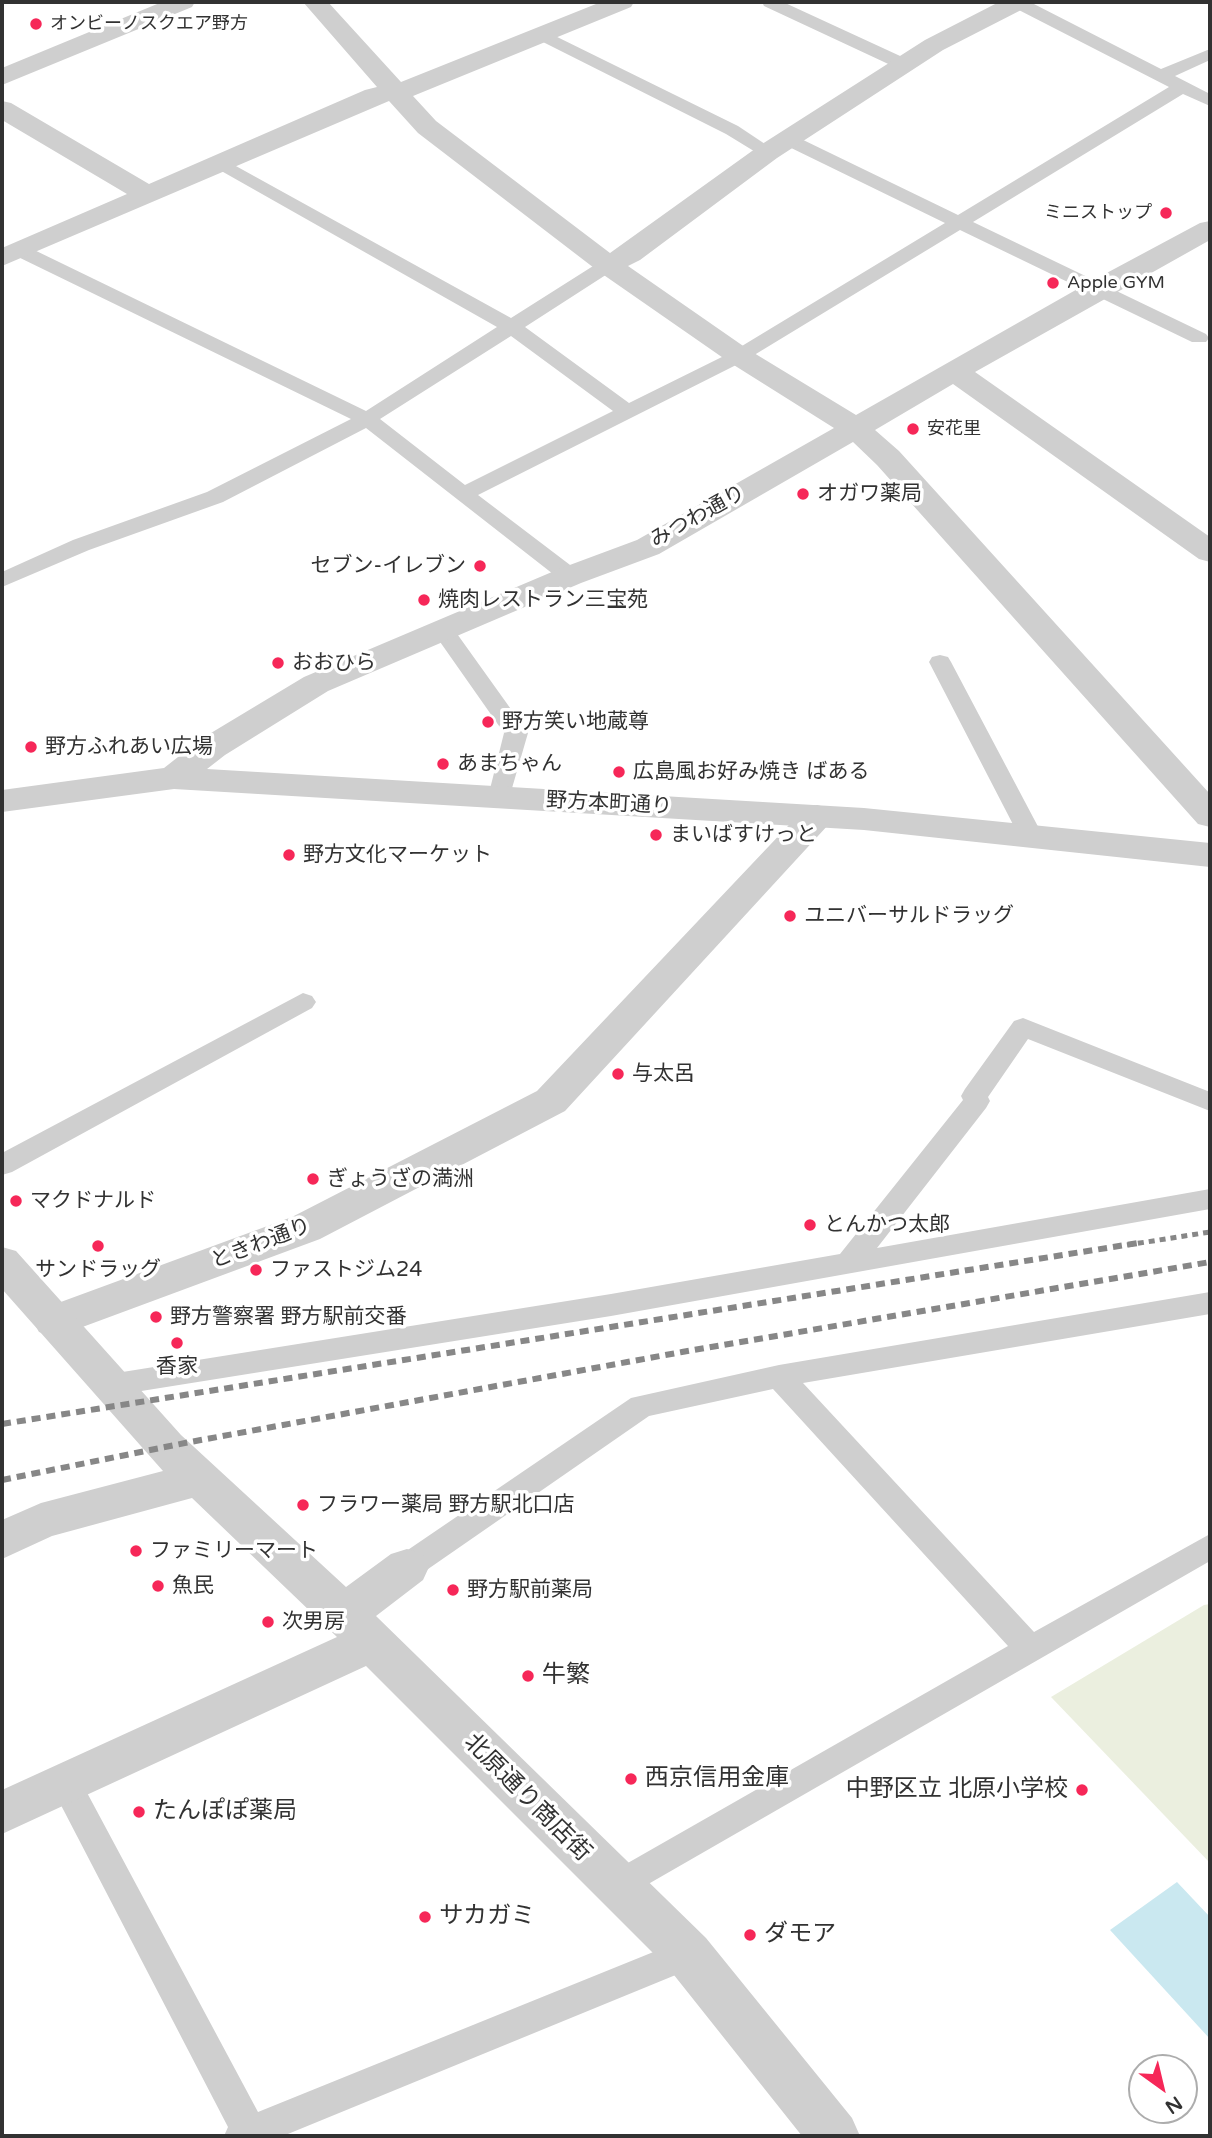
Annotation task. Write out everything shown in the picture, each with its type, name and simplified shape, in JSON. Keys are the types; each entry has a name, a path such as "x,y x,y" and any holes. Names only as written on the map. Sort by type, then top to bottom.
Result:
{"street":[{"path":"2,77 183,2"},
{"path":"10,254 374,96 417,87 622,2"},
{"path":"608,265 630,254 778,146 957,32 1018,2"},
{"path":"329,5 427,127 608,265 739,356 855,428 888,458 1210,816"},
{"path":"2,109 147,194"},
{"name":"みつわ通り","path":"174,778 213,747 316,684 570,576 648,547 1098,289 1205,238"},
{"path":"954,371 1210,551"},
{"name":"野方本町通り","path":"2,797 174,778 817,816 1210,855"},
{"name":"ときわ通り","path":"54,1321 306,1228 551,1101 817,816"},
{"name":"北原通り商店街","path":"2,1262 166,1447 358,1628 617,1887 688,1954 834,2136"},
{"path":"2,1541 41,1521 199,1479"},
{"path":"2,1813 66,1784 358,1628 407,1567"}],"lane":[{"path":"770,2 905,65"},
{"path":"1018,2 1210,101"},
{"path":"545,36 732,130 778,146 958,221 1199,338"},
{"path":"1162,75 1210,54"},
{"path":"465,493 739,356 1183,86"},
{"path":"218,164 512,327 628,413"},
{"path":"10,254 367,419 570,576"},
{"path":"4,576 215,497 367,419 608,265"},
{"path":"442,629 516,733 500,797"},
{"path":"940,662 1031,836"},
{"path":"2,1165 303,1002"},
{"path":"848,1264 978,1101 974,1096 1023,1027 1210,1102"},
{"path":"110,1385 848,1264 1210,1199"},
{"path":"407,1567 641,1406 779,1377 1210,1303"},
{"path":"779,1377 1030,1649"},
{"path":"617,1887 1210,1546"},
{"path":"66,1784 248,2135 688,1954"}],"green space":[{"path":"1210,1604 1210,1863 1051,1697 1204,1605"}],"water":[{"path":"1177,1882 1210,1917 1210,2039 1110,1930"}],"railway":[{"path":"1127,1245 1210,1232"},
{"path":"2,1424 1138,1243"},
{"path":"2,1480 190,1442 682,1352 1210,1262"}],"place":[{"name":"オンビーノスクエア野方","path":"36,24"},
{"name":"ミニストップ","path":"1166,213"},
{"name":"Apple GYM","path":"1053,283"},
{"name":"安花里","path":"913,429"},
{"name":"オガワ薬局","path":"803,494"},
{"name":"セブン-イレブン","path":"480,566"},
{"name":"焼肉レストラン三宝苑","path":"424,600"},
{"name":"おおひら","path":"278,663"},
{"name":"野方笑い地蔵尊","path":"488,722"},
{"name":"野方ふれあい広場","path":"31,747"},
{"name":"あまちゃん","path":"443,764"},
{"name":"広島風お好み焼き ばある","path":"619,772"},
{"name":"まいばすけっと","path":"656,835"},
{"name":"野方文化マーケット","path":"289,855"},
{"name":"ユニバーサルドラッグ","path":"790,916"},
{"name":"与太呂","path":"618,1074"},
{"name":"ぎょうざの満洲","path":"313,1179"},
{"name":"マクドナルド","path":"16,1201"},
{"name":"とんかつ太郎","path":"810,1225"},
{"name":"サンドラッグ","path":"98,1246"},
{"name":"ファストジム24","path":"256,1270"},
{"name":"野方警察署 野方駅前交番","path":"156,1317"},
{"name":"香家","path":"177,1343"},
{"name":"フラワー薬局 野方駅北口店","path":"303,1505"},
{"name":"ファミリーマート","path":"136,1551"},
{"name":"魚民","path":"158,1586"},
{"name":"野方駅前薬局","path":"453,1590"},
{"name":"次男房","path":"268,1622"},
{"name":"牛繁","path":"528,1676"},
{"name":"西京信用金庫","path":"631,1779"},
{"name":"中野区立 北原小学校","path":"1082,1790"},
{"name":"たんぽぽ薬局","path":"139,1812"},
{"name":"サカガミ","path":"425,1917"},
{"name":"ダモア","path":"750,1935"}]}
